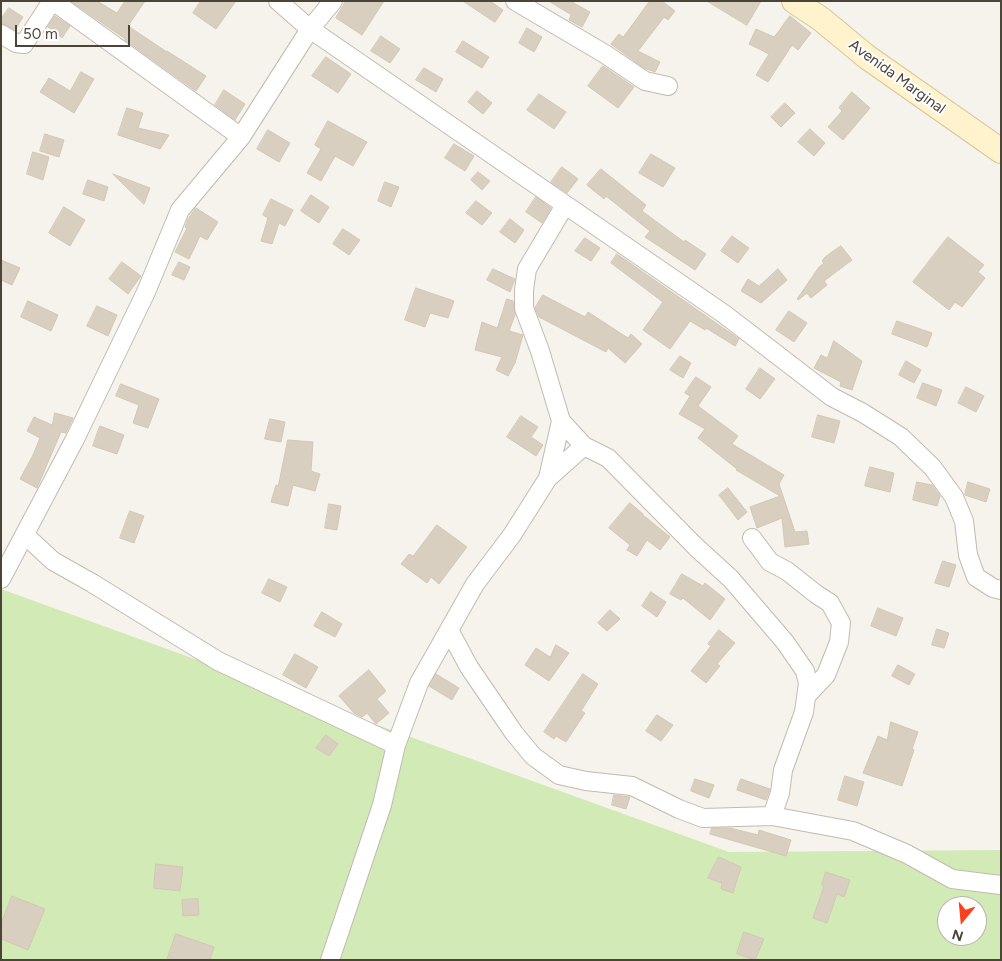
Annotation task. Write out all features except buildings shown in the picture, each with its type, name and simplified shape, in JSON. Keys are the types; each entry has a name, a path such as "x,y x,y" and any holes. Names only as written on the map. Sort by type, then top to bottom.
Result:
{"street":[{"path":"1,34 16,44 24,44 52,1 241,137"},
{"path":"278,1 310,29 724,314 832,397 863,413 901,437 933,468 954,497 964,521 968,556 976,576 993,588 1001,590"},
{"path":"1,579 75,439 146,292 180,210 241,137 310,29 333,1"},
{"path":"515,1 605,54 644,81 668,86"},
{"name":"Avenida Marginal","path":"794,1 820,19 867,57 1001,151"},
{"path":"565,206 527,269 524,290 524,308 540,351 561,421 584,446 608,458 731,579 785,642 805,670 808,683 804,712 783,770 780,793 772,816"},
{"path":"548,478 561,421"},
{"path":"330,960 382,805 396,745 419,683 475,584 512,535 548,478 584,446"},
{"path":"25,535 54,561 218,661 396,745"},
{"path":"752,538 770,562 787,571 830,603 841,622 839,642 826,675 807,695"},
{"path":"449,630 469,667 514,733 533,756 558,775 586,781 632,786 679,810 703,818 772,816 853,831 907,854 952,879 1001,885"}],"green space":[{"path":"1,589 729,852 1001,850 1001,960 1,960"}]}
